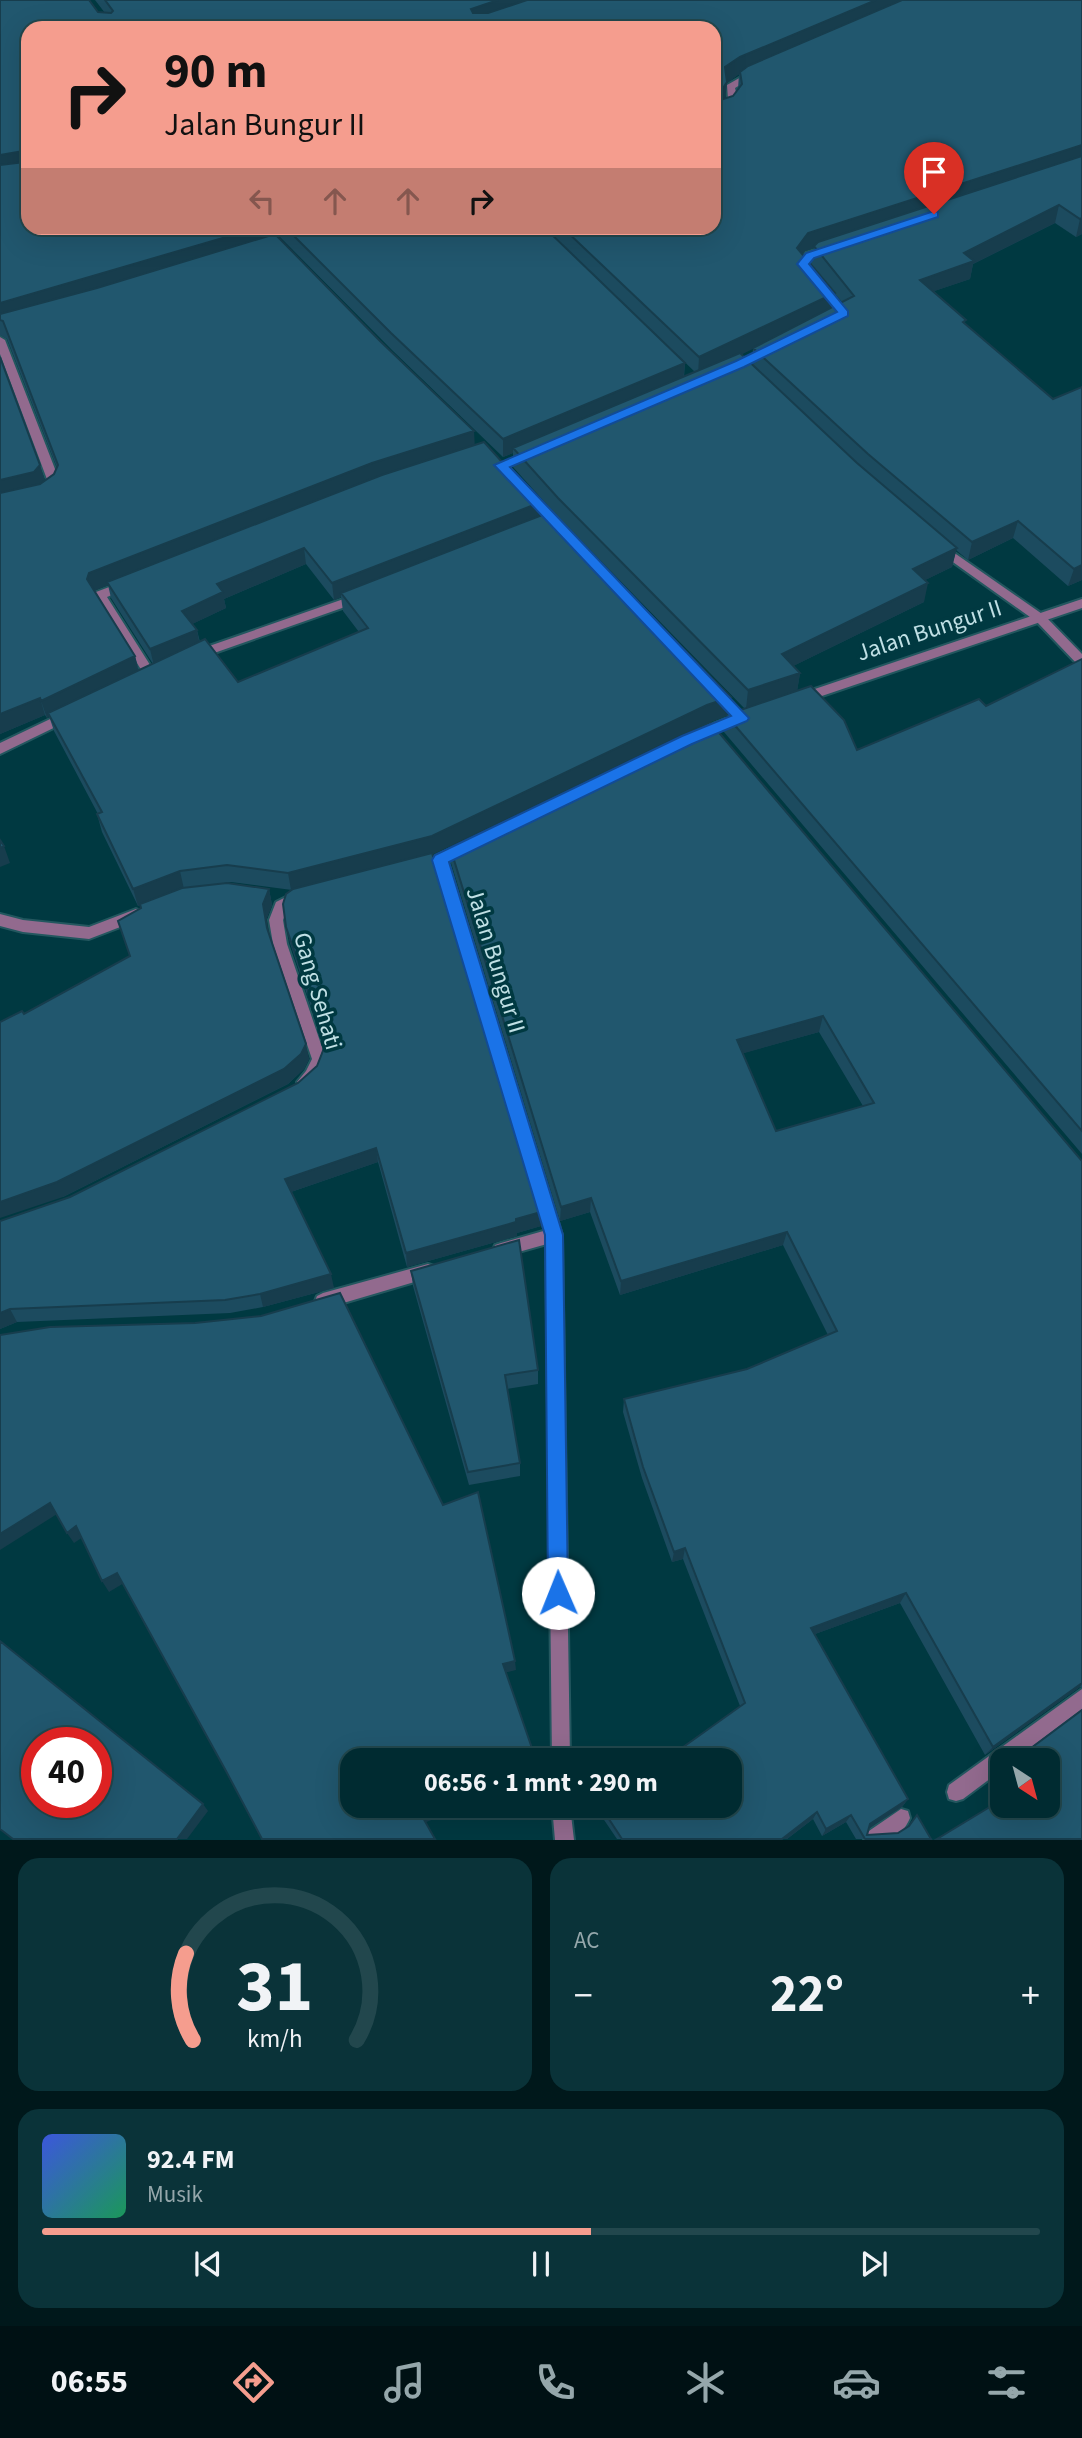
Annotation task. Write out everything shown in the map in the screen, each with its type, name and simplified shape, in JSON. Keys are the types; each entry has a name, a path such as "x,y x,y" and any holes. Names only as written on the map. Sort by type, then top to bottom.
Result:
{"street":[{"path":"721,112 726,110 733,100 730,87 767,67"},
{"path":"819,284 803,264 810,255 849,242"},
{"path":"0,340 54,482 53,488 33,498"},
{"path":"927,536 956,561 1041,619 1082,662"},
{"path":"137,581 100,595 151,676"},
{"path":"185,659 375,591"},
{"name":"Jalan Bungur II","path":"793,700 1041,619 1082,603"},
{"path":"0,749 82,709"},
{"path":"685,741 743,713"},
{"path":"711,729 723,744"},
{"name":"Jalan Bungur II","path":"486,836 435,861 554,1235 561,1748"},
{"name":"Gang Sehati","path":"294,1091 312,1075 318,1059 280,944 276,920 281,906 291,899 317,892"},
{"path":"267,895 291,899"},
{"path":"0,920 23,926 89,933 149,911"},
{"path":"488,1254 554,1235"},
{"path":"304,1307 448,1265"},
{"path":"956,1792 1082,1698"},
{"path":"559,1836 560,1818"},
{"path":"873,1839 901,1818"}],"building":[{"path":"0,0 89,0 98,12 111,13 113,11 105,0 498,0 471,9 473,13 488,13 527,0 876,0 740,57 725,67 727,82 721,89 721,21 21,21 21,151 0,155"},
{"path":"902,0 1082,0 1082,145 808,233 797,248 835,293 699,357 570,235 721,235 721,100 733,96 742,84 740,72 748,66"},
{"path":"1082,156 1082,218 1059,205 964,253 974,261 920,280 966,320 963,322 1053,399 1082,387 1082,565 1074,569 1018,521 972,542 868,454 753,348 854,296 814,246 818,242"},
{"path":"21,162 21,235 233,235 0,303 0,165"},
{"path":"276,235 380,341 474,431 372,463 89,573 87,579 135,656 41,701 40,698 0,714 0,493 40,484 54,474 58,465 3,321 0,320 0,314"},
{"path":"293,235 552,235 685,363 503,439"},
{"path":"740,353 857,463 957,548 913,569 928,583 782,654 800,673 748,690 558,498 513,448"},
{"path":"0,357 40,465 34,472 0,480"},
{"path":"484,442 539,503 332,583 304,548 217,584 223,592 182,611 197,630 150,649 107,582 382,475"},
{"path":"550,512 731,697 707,705 432,836 288,873 227,865 180,871 133,889 97,814 102,812 48,713 205,639 238,682 368,628 341,593"},
{"path":"1082,659 1082,1131 726,715 811,686 844,720 857,750 979,699 986,706"},
{"path":"710,722 1082,1161 1082,1683 993,1747 906,1593 811,1628 908,1799 870,1824 867,1835 898,1833 909,1826 917,1815 931,1839 865,1839 851,1815 826,1829 817,1812 782,1839 622,1839 608,1818 742,1818 742,1748 682,1748 745,1703 685,1548 674,1552 643,1467 624,1399 747,1369 837,1331 787,1232 621,1281 591,1198 561,1207 450,847","holes":["823,1016 874,1103 776,1131 737,1040"]},
{"path":"432,853 541,1212 516,1219 516,1222 406,1253 376,1148 285,1179 331,1274 260,1294 225,1300 10,1309 0,1313 0,1221 70,1197 298,1083 317,1066 326,1043 286,927 283,904 286,894 293,889"},
{"path":"227,883 269,889 263,904 267,928 306,1044 301,1054 284,1069 57,1182 0,1202 0,1022 22,1011 24,1014 130,956 118,921 141,908 140,904 182,888"},
{"path":"519,1240 538,1370 505,1375 520,1463 468,1472 411,1271"},
{"path":"340,1293 443,1505 478,1492 515,1661 503,1664 532,1748 340,1748 340,1818 423,1818 435,1839 262,1839 117,1573 102,1581 76,1526 67,1533 50,1503 0,1534 0,1335 50,1327 195,1323 261,1316"},
{"path":"0,1641 107,1727 21,1727 21,1818 112,1818 112,1731 203,1804 177,1839 13,1839 0,1829"},
{"path":"1082,1710 1082,1839 937,1839 990,1807 990,1818 1060,1818 1060,1748 1031,1748"}],"route":[{"path":"558,1593 554,1235 440,860 687,740 741,718 552,522 501,465 740,364 844,313 803,264 810,255 934,214"}]}
